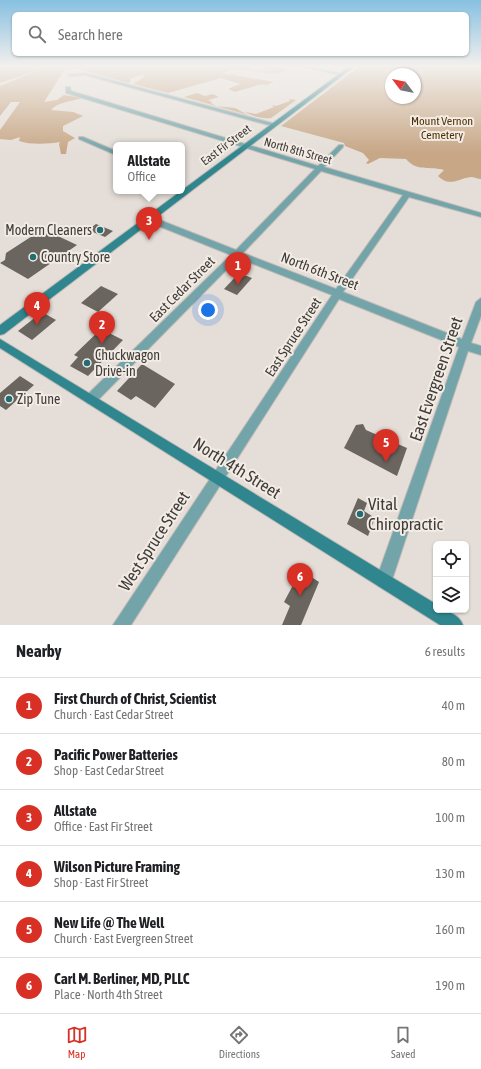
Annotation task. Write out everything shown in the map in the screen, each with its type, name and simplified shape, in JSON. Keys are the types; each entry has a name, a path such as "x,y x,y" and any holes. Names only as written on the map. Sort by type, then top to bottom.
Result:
{"street":[{"name":"North 8th Street","path":"79,95 244,147 481,215"},
{"path":"163,95 274,125"},
{"name":"East Fir Street","path":"185,189 313,95"},
{"path":"81,138 113,152"},
{"name":"East Cedar Street","path":"91,399 237,254 341,146"},
{"name":"East Fir Street","path":"0,332 149,219 179,194"},
{"name":"East Spruce Street","path":"218,478 338,294 407,194"},
{"name":"North 6th Street","path":"149,219 481,351"},
{"name":"East Evergreen Street","path":"384,580 465,344 481,302"},
{"name":"North 4th Street","path":"0,343 455,625"},
{"name":"West Spruce Street","path":"122,625 218,478"}],"green space":[{"path":"0,95 48,95 44,102 57,100 64,95 83,98 61,103 51,110 73,112 83,116 63,126 63,131 75,138 68,142 66,154 61,154 60,142 34,144 19,141 20,137 11,140 0,139 0,130 20,102 11,102 0,116"},
{"path":"190,95 215,95 219,97 208,100 216,106 184,97"},
{"name":"Mount Vernon Cemetery","path":"322,95 385,95 385,104 421,104 421,95 481,95 481,179 471,177 451,182 442,180 438,176 444,170 415,166 406,159 380,158 368,164 366,163 369,160 363,153 345,146 344,143 281,126"},
{"path":"289,99 296,100 271,118 258,117 245,112 256,114 274,107 272,105 276,106 290,101"},
{"path":"216,106 235,108 248,115"}],"building":[{"name":"Modern Cleaners","path":"96,224 113,231 105,237 88,230"},
{"name":"Country Store","path":"43,229 77,245 28,279 0,263 5,260 6,253"},
{"path":"239,273 252,278 237,295 224,289"},
{"path":"101,286 118,294 98,312 81,303"},
{"path":"42,312 56,320 32,340 18,331"},
{"path":"101,329 123,340 88,376 70,366 78,357 74,355"},
{"path":"142,364 175,384 155,408 136,396 131,400 117,391"},
{"name":"Zip Tune","path":"20,376 34,385 6,410 0,406 0,393"},
{"path":"363,424 366,430 407,448 397,476 344,448 356,425"},
{"name":"Vital Chiropractic","path":"358,498 367,503 364,511 375,518 368,536 347,524"},
{"path":"301,570 319,582 301,625 282,625 290,606 284,602"}],"place":[{"name":"Modern Cleaners","path":"100,230"},
{"name":"Allstate","path":"149,240"},
{"name":"Country Store","path":"33,257"},
{"name":"First Church of Christ, Scientist","path":"238,285"},
{"name":"Wilson Picture Framing","path":"37,325"},
{"name":"Pacific Power Batteries","path":"102,344"},
{"name":"Chuckwagon Drive-in","path":"87,363"},
{"name":"Zip Tune","path":"9,399"},
{"name":"New Life @ The Well","path":"386,462"},
{"name":"Vital Chiropractic","path":"360,514"},
{"name":"Carl M. Berliner, MD, PLLC","path":"300,596"}]}
